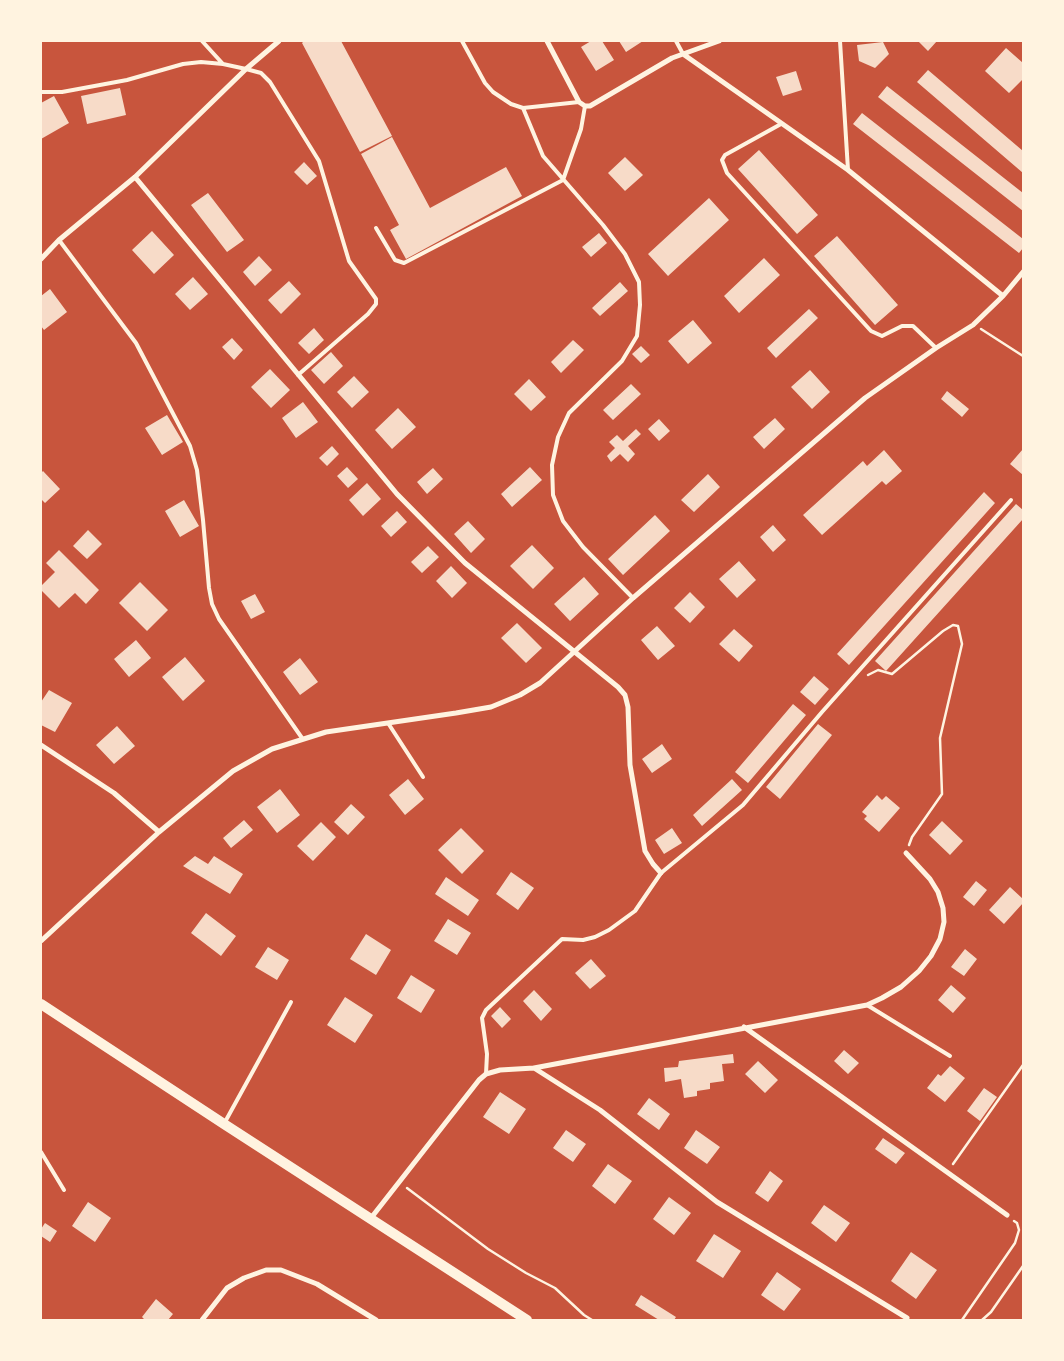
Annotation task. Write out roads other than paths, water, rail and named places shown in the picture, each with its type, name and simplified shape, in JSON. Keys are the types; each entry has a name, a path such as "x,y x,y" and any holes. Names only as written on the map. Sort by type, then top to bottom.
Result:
{"main road":[{"path":"41,1004 524,1319"}],"street":[{"path":"41,259 59,240 135,177 246,69 279,41"},
{"path":"547,41 579,102 585,106 590,106 672,58 719,41"},
{"path":"683,54 848,170 1003,296"},
{"path":"135,177 397,494 465,563 618,687 628,707 630,765 644,850 661,873"},
{"path":"41,941 159,832 233,771 272,749 326,732 491,707 520,695 540,683 633,598 865,398 936,348 973,325 1003,296 1023,272"},
{"path":"41,745 114,793 159,832"},
{"path":"370,1219 466,1094 486,1074 500,1070 534,1068 868,1005 901,987 919,971 931,956 940,939 944,922 943,908 938,892 906,853"},
{"path":"744,1028 1007,1215"},
{"path":"534,1068 600,1110 717,1202 907,1318"},
{"path":"202,1320 226,1288 253,1273 266,1270 281,1270 317,1284 376,1320"}],"lane":[{"path":"202,41 223,64"},
{"path":"462,41 489,87 503,99 523,108 579,102"},
{"path":"676,41 683,54"},
{"path":"840,41 848,170"},
{"path":"41,92 62,92 127,80 183,64 201,62 223,64 261,73 270,82 319,161 349,261 376,299 373,309 298,375"},
{"path":"376,228 395,260 404,263 563,180 581,129 585,106"},
{"path":"523,108 543,156 625,254 639,282 640,305 637,336 622,361 569,413 558,438 552,465 553,495 563,521 578,540 633,598"},
{"path":"781,124 725,155 722,160 724,168 871,331 882,336 902,326 913,326 936,348"},
{"path":"59,240 136,343 190,446 197,470 208,588 212,604 219,619 302,738"},
{"path":"486,1074 487,1054 482,1018 486,1010 562,939 583,940 595,937 625,920 635,911 661,873 743,805 822,712 1011,500"},
{"path":"388,723 423,777"},
{"path":"224,1124 292,1002"},
{"path":"868,1005 950,1056"},
{"path":"41,1152 64,1190"}]}
